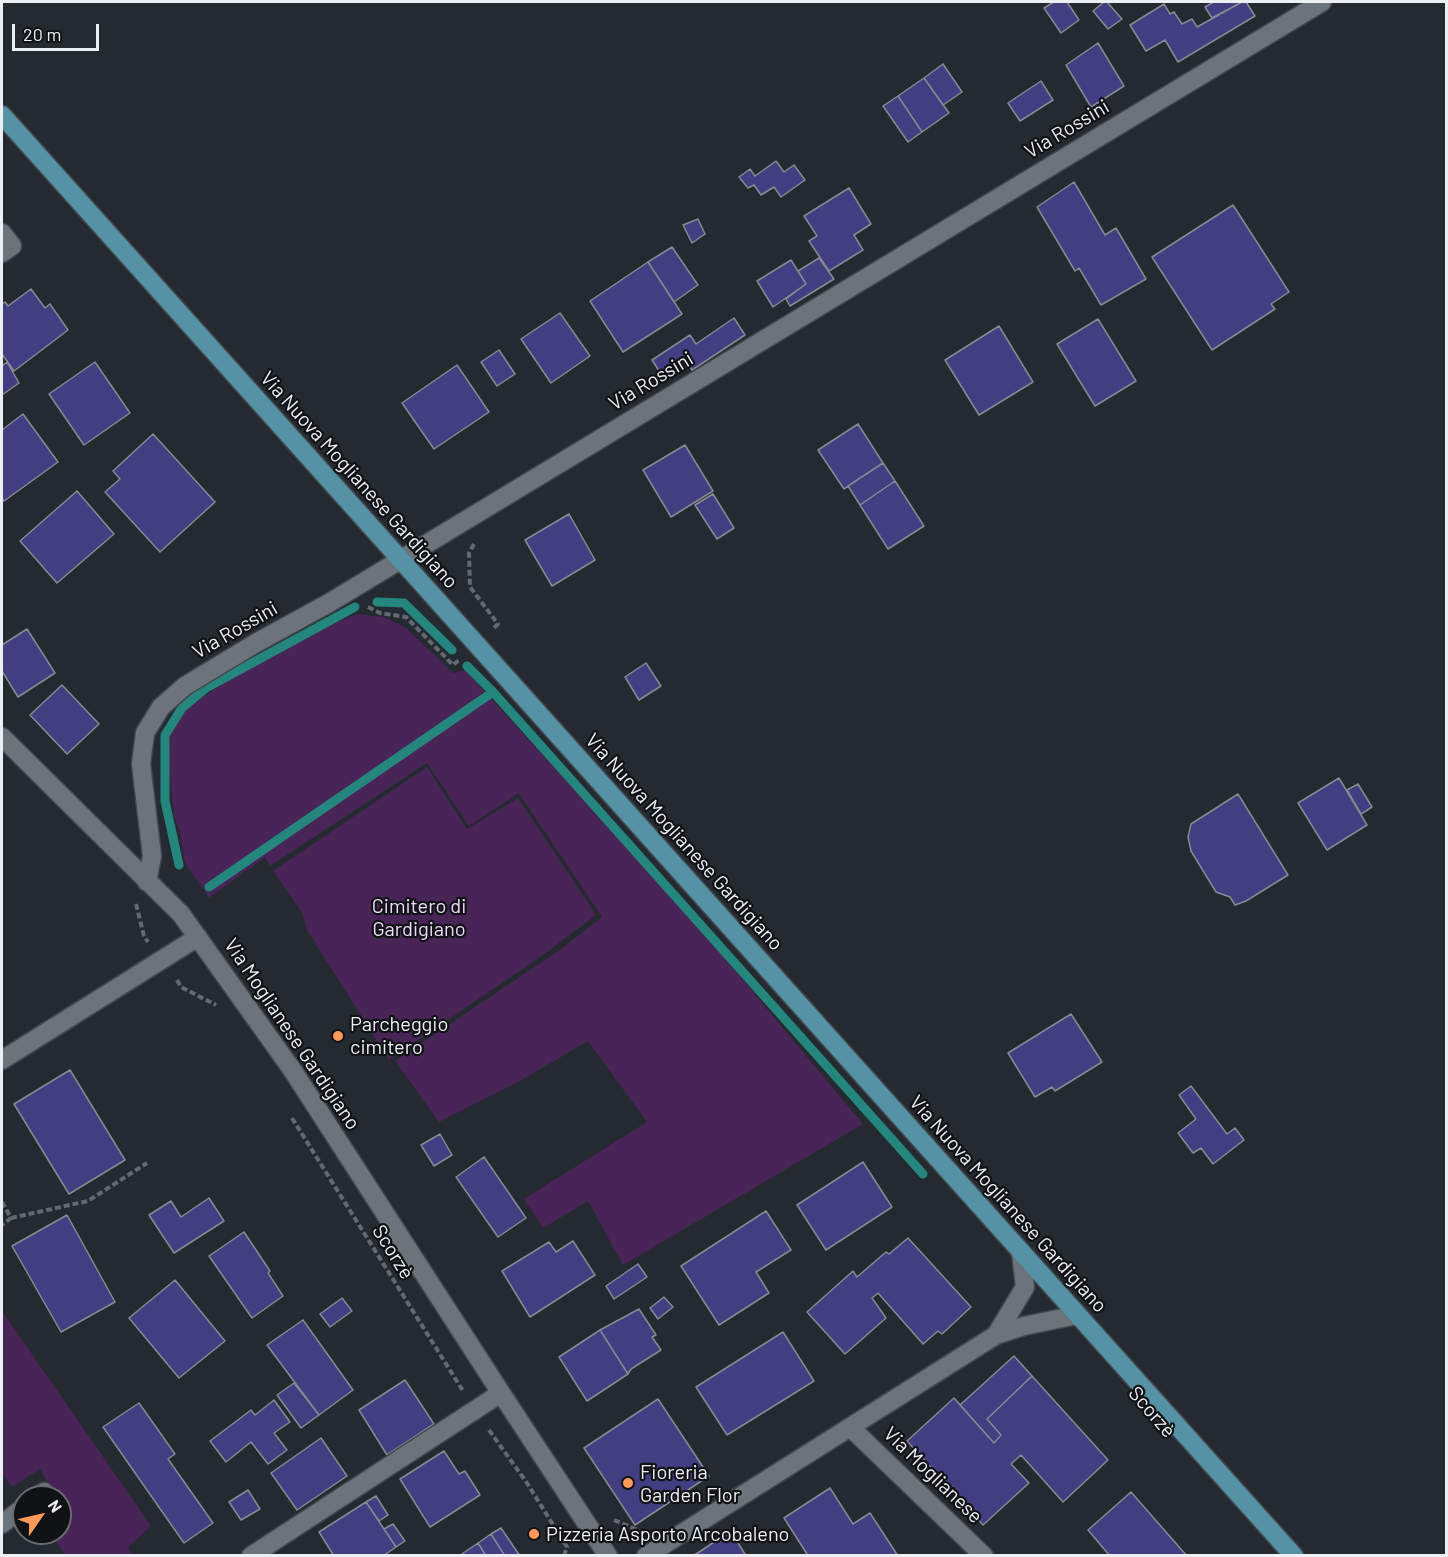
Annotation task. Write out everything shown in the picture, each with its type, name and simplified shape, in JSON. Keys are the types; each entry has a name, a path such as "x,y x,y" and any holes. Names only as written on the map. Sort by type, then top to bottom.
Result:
{"main road":[{"name":"Via Nuova Moglianese Gardigiano","path":"2,115 1293,1556"}],"street":[{"name":"Via Rossini","path":"147,882 152,856 141,764 145,733 162,707 185,686 329,603 1322,2"},
{"path":"2,233 12,246 2,253"},
{"name":"Via Moglianese Gardigiano","path":"2,736 181,914 198,937 293,1071 608,1556"},
{"path":"2,1060 198,937"},
{"name":"Via Moglianese","path":"996,1335 1025,1287 1021,1252"},
{"name":"Via Moglianese","path":"646,1556 996,1335 1024,1326 1077,1315"},
{"path":"251,1556 501,1393"},
{"name":"Via Moglianese","path":"850,1427 984,1556"}],"path":[{"path":"177,980 181,987 220,1008"},
{"name":"Scorzè","path":"288,1110 475,1410 527,1483 567,1547 564,1556"},
{"path":"2,1225 11,1218 88,1201 147,1163"},
{"path":"2,1202 11,1218"}],"green space":[{"path":"357,614 384,617 406,628 453,673 465,670 723,956 863,1124 623,1265 588,1201 543,1228 524,1199 647,1122 588,1041 520,1081 439,1122 395,1061 561,949 602,917 519,793 469,826 427,763 270,866 265,857 209,898 185,863 180,832 174,816 168,758 171,733 188,707 232,678 323,628"},
{"name":"Cimitero di Gardigiano","path":"427,767 467,829 518,798 596,915 540,957 389,1060 307,930 302,912 273,871"},
{"path":"2,1311 151,1526 128,1547 133,1555 65,1555 58,1545 72,1545 72,1485 49,1485 40,1469 12,1487 2,1473"}],"building":[{"path":"1054,2 1067,2 1079,20 1061,33 1044,8"},
{"path":"1107,2 1122,19 1108,29 1093,11"},
{"path":"1214,2 1242,2 1212,18 1205,7"},
{"path":"1242,2 1246,2 1255,16 1178,62 1165,40 1146,51 1130,25 1164,4 1170,14 1174,12 1182,24 1192,19 1197,27"},
{"path":"1098,43 1124,86 1091,107 1066,65"},
{"path":"943,64 962,92 943,105 924,78"},
{"path":"924,78 949,113 922,132 898,96"},
{"path":"1041,81 1053,100 1020,121 1008,103"},
{"path":"898,96 922,132 908,142 883,106"},
{"path":"776,161 784,172 794,165 805,180 781,197 774,187 761,195 754,185 748,188 739,177 750,169 755,176"},
{"path":"1074,182 1105,235 1116,228 1146,279 1101,305 1079,268 1075,271 1037,207"},
{"path":"849,188 871,224 854,235 863,250 829,271 809,241 817,236 804,216"},
{"path":"1233,205 1289,292 1271,304 1275,309 1212,350 1152,257"},
{"path":"698,219 705,234 692,243 683,225"},
{"path":"672,247 698,285 674,302 648,262"},
{"path":"819,258 834,279 790,306 786,299 806,284 798,271"},
{"path":"791,260 806,284 773,307 757,281"},
{"path":"648,262 682,314 623,352 590,301"},
{"path":"31,289 45,308 50,304 68,330 14,371 2,354 2,304 5,302 8,306"},
{"path":"560,313 590,356 551,383 521,339"},
{"path":"734,318 745,335 692,370 689,365 665,380 652,360 690,335 696,344"},
{"path":"1098,319 1136,381 1095,406 1057,344"},
{"path":"999,326 1033,382 979,415 945,360"},
{"path":"499,350 515,374 497,386 481,362"},
{"path":"7,362 19,383 2,395 2,366"},
{"path":"95,362 130,413 84,445 49,394"},
{"path":"457,365 489,412 434,449 402,403"},
{"path":"23,414 58,462 4,501 2,498 2,430"},
{"path":"858,424 883,463 844,489 818,450"},
{"path":"153,434 215,502 160,552 105,492 120,479 113,471"},
{"path":"685,445 713,491 671,517 643,470"},
{"path":"883,463 895,481 860,505 848,486"},
{"path":"895,481 924,526 888,549 860,505"},
{"path":"77,491 114,534 57,583 20,541"},
{"path":"713,494 734,528 717,539 695,505"},
{"path":"569,514 595,560 552,586 525,540"},
{"path":"27,629 55,673 18,697 2,671 2,645"},
{"path":"646,663 661,686 639,700 625,677"},
{"path":"62,685 99,724 67,754 30,715"},
{"path":"1339,778 1367,825 1327,850 1298,803"},
{"path":"1358,784 1372,807 1361,814 1347,790"},
{"path":"1238,794 1288,875 1246,901 1235,905 1230,897 1216,892 1191,851 1188,837 1191,824"},
{"path":"1071,1014 1102,1062 1055,1091 1052,1087 1035,1097 1008,1053"},
{"path":"70,1070 125,1160 69,1194 14,1104"},
{"path":"1191,1086 1227,1134 1235,1128 1244,1140 1213,1164 1201,1148 1193,1153 1178,1133 1196,1119 1179,1095"},
{"path":"440,1134 452,1155 434,1166 421,1145"},
{"path":"484,1157 526,1218 498,1237 456,1177"},
{"path":"863,1162 892,1207 826,1250 797,1205"},
{"path":"209,1198 224,1221 174,1253 149,1215 171,1201 181,1217"},
{"path":"766,1211 791,1250 756,1272 769,1293 719,1325 681,1266"},
{"path":"67,1215 115,1302 61,1332 12,1246"},
{"path":"244,1232 270,1271 268,1273 283,1296 252,1318 209,1256"},
{"path":"908,1238 971,1307 942,1334 938,1331 923,1344 878,1293 872,1298 886,1318 845,1354 807,1312 853,1271 857,1277 886,1252 889,1254"},
{"path":"573,1241 595,1275 530,1317 502,1271 549,1242 556,1252"},
{"path":"638,1264 647,1277 614,1299 606,1286"},
{"path":"175,1280 225,1341 179,1378 129,1318"},
{"path":"664,1297 673,1307 658,1319 650,1308"},
{"path":"342,1298 352,1311 330,1327 320,1314"},
{"path":"639,1309 656,1335 652,1337 661,1350 631,1369 628,1374 600,1330"},
{"path":"303,1320 353,1390 319,1415 267,1345"},
{"path":"600,1330 628,1374 587,1401 559,1357"},
{"path":"783,1332 814,1381 727,1435 696,1387"},
{"path":"1014,1356 1032,1376 987,1419 1001,1435 994,1443 960,1405"},
{"path":"1032,1376 1108,1460 1063,1502 1021,1455 1011,1464 1029,1483 983,1525 907,1441 954,1398 994,1443 1001,1435 987,1419"},
{"path":"405,1380 434,1424 387,1455 359,1410"},
{"path":"294,1383 319,1415 301,1428 277,1395"},
{"path":"658,1399 709,1476 635,1525 584,1448"},
{"path":"274,1400 290,1422 274,1433 287,1450 268,1464 251,1442 226,1462 210,1441 251,1410 255,1415"},
{"path":"139,1403 175,1454 168,1459 213,1523 184,1543 103,1427"},
{"path":"321,1438 347,1476 297,1510 271,1473"},
{"path":"444,1451 459,1474 465,1471 480,1495 430,1527 400,1479"},
{"path":"830,1488 853,1524 870,1513 898,1556 806,1556 807,1554 784,1518"},
{"path":"248,1490 260,1509 241,1520 229,1502"},
{"path":"1131,1492 1187,1556 1110,1556 1088,1530"},
{"path":"376,1496 388,1515 379,1521 366,1502"},
{"path":"366,1502 396,1547 383,1556 334,1556 319,1532"},
{"path":"393,1524 405,1541 396,1547 384,1529"},
{"path":"501,1528 520,1556 505,1556 491,1534"},
{"path":"731,1531 746,1556 693,1556"},
{"path":"491,1534 505,1556 486,1556 478,1543"},
{"path":"478,1543 486,1556 459,1556"}],"waterway":[{"path":"377,602 404,603 452,650"},
{"path":"179,865 165,801 165,735 182,708 206,688 355,607"},
{"path":"467,666 493,692"},
{"path":"209,887 493,692 923,1174"}],"place":[{"name":"Parcheggio cimitero","path":"338,1036"},
{"name":"Fioreria Garden Flor","path":"628,1483"},
{"name":"Pizzeria Asporto Arcobaleno","path":"534,1534"}]}
